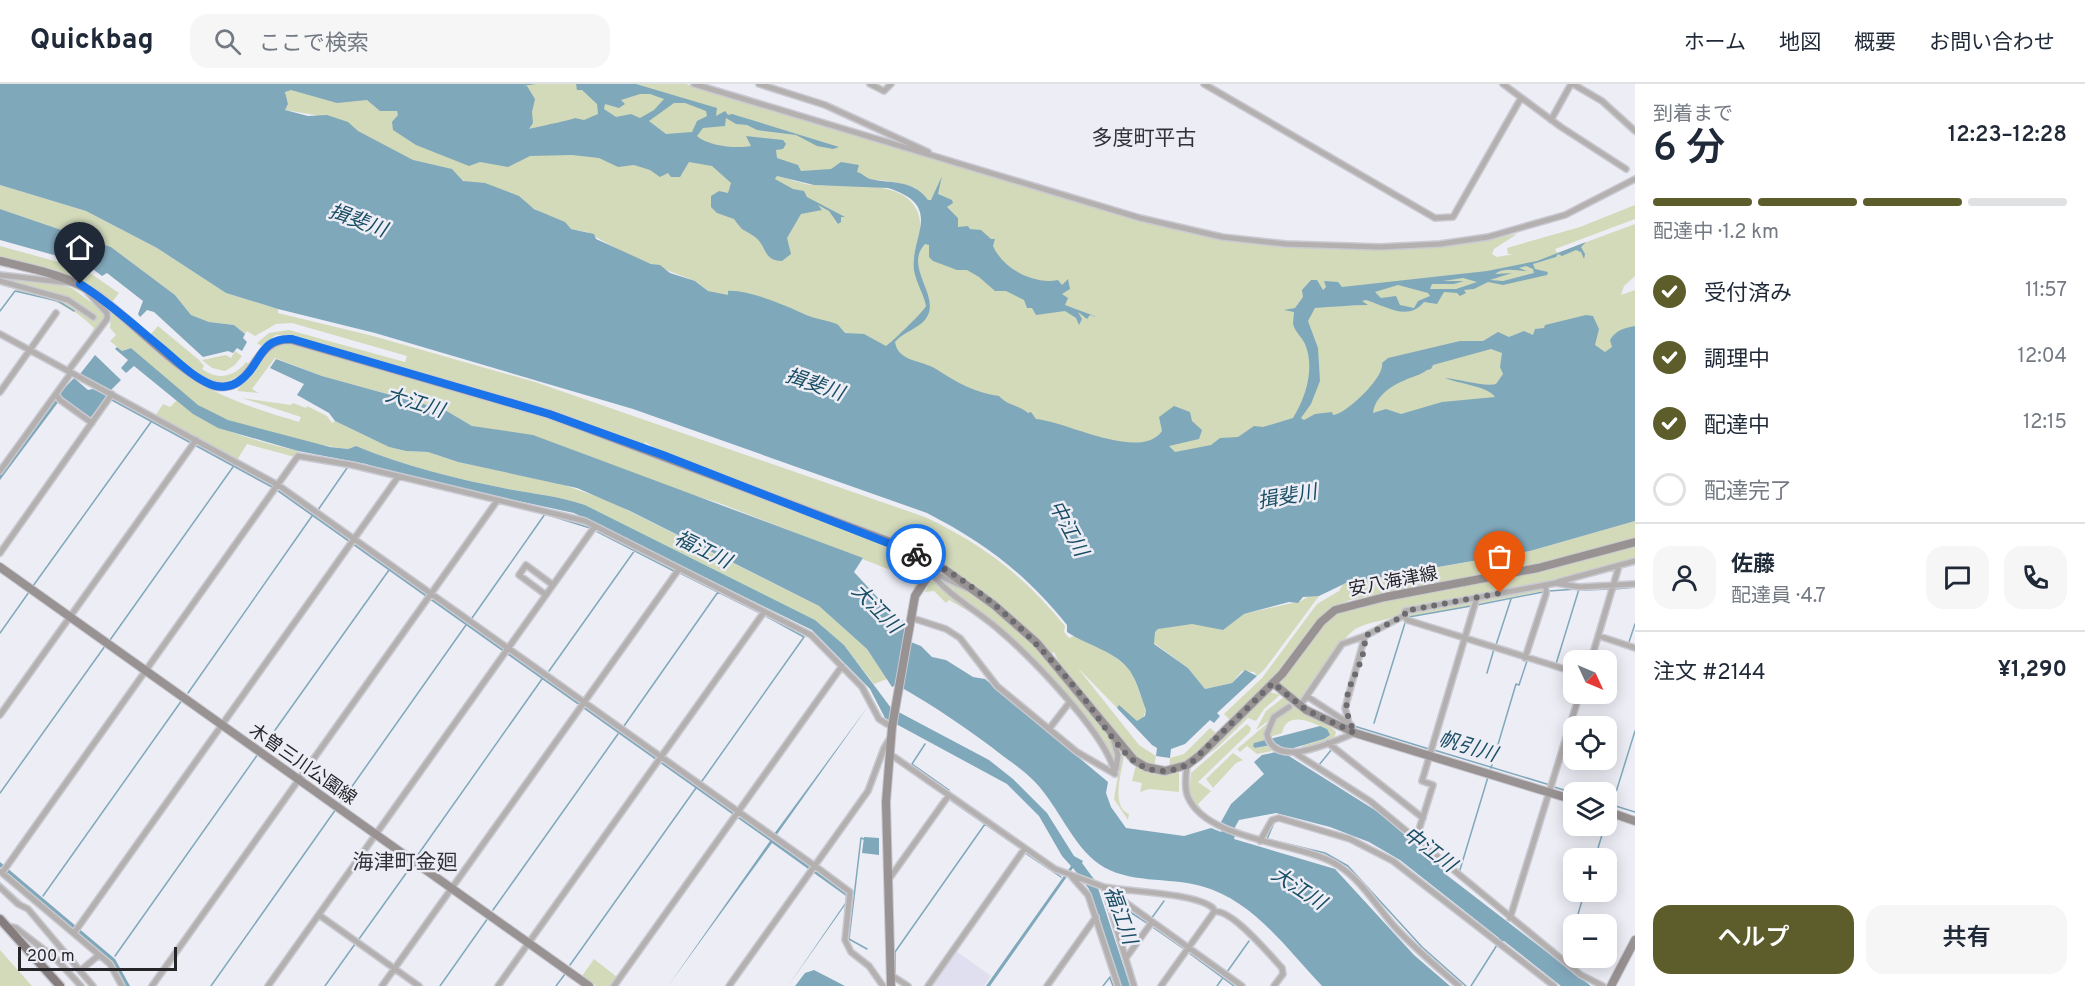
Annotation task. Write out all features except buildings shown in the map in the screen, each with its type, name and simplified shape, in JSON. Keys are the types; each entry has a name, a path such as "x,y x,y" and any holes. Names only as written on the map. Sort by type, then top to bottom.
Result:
{"main road":[{"path":"0,261 56,275 80,284 112,306 189,371 213,385 235,384 248,374 268,344 282,339 292,339 549,414 893,543 924,558 974,590 1036,643 1134,760 1146,767 1165,771 1187,765"},
{"name":"安八海津線","path":"1187,765 1273,683 1321,621 1341,607 1538,568 1635,542"},
{"name":"木曽三川公園線","path":"0,567 589,986"},
{"path":"891,986 886,802 891,736 915,596 931,572"},
{"path":"1273,683 1306,710 1355,733 1551,789 1563,795"},
{"path":"1617,815 1635,821"},
{"path":"0,919 60,986"},
{"path":"1611,986 1635,940"}],"street":[{"path":"694,84 1187,230 1286,244 1350,248 1440,243 1508,232 1582,208 1635,179"},
{"path":"759,84 825,105 943,159"},
{"path":"870,84 884,91 891,84"},
{"path":"1204,84 1435,218 1452,217 1521,98"},
{"path":"1503,84 1551,120 1626,169"},
{"path":"1551,120 1572,84 1602,101 1635,131"},
{"path":"0,275 80,284 106,313 107,319 70,372 58,396 0,471"},
{"path":"0,281 68,300 93,317"},
{"path":"0,392 56,313"},
{"path":"0,334 28,352 70,372 110,397 276,487 737,814 774,837 813,869 850,892 845,940 847,946 869,966 883,986"},
{"path":"58,396 92,423"},
{"path":"0,553 110,397"},
{"path":"0,715 194,442"},
{"path":"122,986 110,964 75,931 3,871 298,456 561,514 595,526 817,639 868,695 879,718 892,727"},
{"path":"75,931 398,477"},
{"path":"152,986 497,501"},
{"path":"268,986 595,526"},
{"path":"893,543 901,552 931,572 1012,642 1070,704 1111,758 1115,774"},
{"path":"1349,723 1306,698 1342,644 1365,636 1405,615 1405,611 1546,585 1635,561"},
{"path":"546,595 519,575 526,565 553,585"},
{"path":"1594,650 1619,566"},
{"path":"382,986 679,569"},
{"path":"931,572 974,590"},
{"path":"1556,582 1579,587 1635,584"},
{"path":"1525,658 1546,594 1546,585"},
{"path":"1416,839 1433,785 1422,780 1477,597"},
{"path":"498,986 764,612"},
{"path":"1405,615 1407,620 1563,669"},
{"path":"912,618 946,629 960,638 996,686 1077,752 1115,774"},
{"path":"1289,707 1274,717 1267,734 1273,747 1288,753 1295,753 1355,733 1349,723 1346,704 1365,636"},
{"path":"1599,636 1635,648"},
{"path":"614,986 842,666"},
{"path":"1049,729 1070,704"},
{"path":"1510,918 1577,704"},
{"path":"1110,732 1118,755 1115,774"},
{"path":"729,986 868,791 884,748 891,736"},
{"path":"1328,743 1423,819"},
{"path":"890,753 1025,848 1068,875 1102,886 1198,901 1209,905 1214,912"},
{"path":"1295,753 1370,801 1581,975 1603,986"},
{"path":"1187,765 1187,796 1199,811 1222,825 1260,841 1317,856 1338,865 1350,875 1396,928 1458,986"},
{"path":"888,880 949,795"},
{"path":"1260,841 1272,820 1279,818 1327,831 1367,847 1393,861 1554,986"},
{"path":"928,986 1025,848"},
{"path":"1068,875 1088,895 1118,986"},
{"path":"1102,886 1150,924 1242,986"},
{"path":"1102,886 1134,986"},
{"path":"0,888 18,904 28,909 93,986"},
{"path":"1161,986 1214,912 1221,911 1234,920 1282,968 1283,974 1274,986"},
{"path":"319,915 419,986"},
{"path":"1047,986 1096,917"},
{"path":"1125,958 1150,924"},
{"path":"8,926 16,928 56,959 81,986"},
{"path":"81,970 99,955"},
{"path":"891,975 908,986"}],"shaded area":[{"path":"956,951 991,976 984,986 931,986"}],"green space":[{"path":"462,84 686,84 1139,220 1249,243 1378,250 1440,246 1517,234 1494,249 1492,254 1497,257 1514,254 1508,254 1507,248 1580,227 1635,205 1635,219 1555,249 1557,253 1635,224 1635,276 1624,286 1621,295 1635,290 1635,329 1618,350 1502,397 1178,452 1144,451 1047,424 968,392 851,334 731,294 724,297 708,291 697,282 624,253 587,232 571,229 528,205 416,163 315,115 285,110 288,104 285,96 286,88 353,91 530,153 685,158 783,185 775,179 777,176 813,185 885,188 900,194 912,203 919,217 920,237 924,230 916,188 890,181 828,178 801,173 696,141 696,135 531,131 483,122"},
{"path":"0,185 86,211 157,248 226,293 278,309 278,313 373,336 535,382 925,517 984,550 1018,576 1065,626 1064,632 1069,638 1076,635 1107,652 1127,668 1134,678 1146,710 1142,720 1137,722 1119,706 1117,708 1077,667 1139,745 1156,756 1154,767 1137,759 1061,667 1054,652 1050,654 976,587 894,540 656,449 645,442 644,445 551,412 289,336 276,335 261,346 257,343 269,333 289,330 405,362 407,356 292,323 276,324 255,336 247,331 245,334 234,325 209,322 191,315 175,295 111,247 0,209"},
{"path":"0,246 84,269 119,293 112,302 68,276 0,259"},
{"path":"0,277 37,283 39,281 72,288 104,312 104,318 84,348 94,328 85,320 67,307 17,291 14,286 63,296"},
{"path":"87,292 125,319 186,373 213,390 241,403 299,422 301,417 242,398 291,405 293,403 306,408 307,406 327,416 332,423 335,421 389,447 406,451 428,452 458,462 561,484 607,500 819,606 867,649 887,679 874,684 844,645 815,620 585,505 450,476 393,460 356,446 348,449 270,433 212,413 180,392 131,348 122,351 110,341 116,335 110,328 111,315"},
{"path":"158,326 199,360 204,366 202,369 208,373 225,376 236,371 246,362 250,365 237,377 224,381 211,380 198,375 151,334"},
{"path":"294,342 548,417 888,544 923,574 910,613 907,612 916,580 719,503 472,426 445,410 322,376 275,358 252,389 259,393 237,391 272,346"},
{"path":"235,351 242,356 235,365 225,371 212,368 202,360 226,355 231,358"},
{"path":"177,400 204,420 219,427 298,451 295,457 247,444 237,460 155,416 163,404 170,407"},
{"path":"1635,521 1635,539 1545,564 1350,600 1338,605 1320,620 1283,667 1231,721 1224,714 1262,678 1317,604 1339,591 1343,584 1530,551"},
{"path":"1635,545 1635,559 1546,583 1402,610 1402,613 1397,616 1362,626 1351,632 1299,702 1279,684 1325,623 1342,610"},
{"path":"932,578 987,622 949,600 946,603 934,591 925,592"},
{"path":"936,578 976,594 1035,646 1108,734 1116,754 1114,764 1099,738 1037,664 953,592 954,590"},
{"path":"1542,588 1543,591 1477,604 1480,599"},
{"path":"1309,596 1319,596 1264,670 1257,676 1254,672 1242,671 1232,683 1205,689 1188,668 1154,643 1154,632 1169,625 1187,623 1206,625 1221,630 1244,614 1301,601"},
{"path":"1474,601 1473,605 1407,617 1412,611"},
{"path":"1270,692 1280,695 1264,709 1256,721 1248,718 1217,748 1194,764"},
{"path":"1284,697 1333,729 1336,732 1334,739 1302,749 1302,746 1324,739 1327,729 1301,720 1289,721 1282,733 1270,737 1268,735 1275,720 1287,707 1256,730 1266,711"},
{"path":"1269,722 1266,741 1254,743 1255,748 1269,746 1272,751 1257,754 1247,746 1240,752 1237,749"},
{"path":"1247,724 1251,728 1250,732 1198,782 1211,791 1198,804 1205,814 1189,795 1191,773"},
{"path":"1210,728 1217,734 1187,762 1169,768 1170,758 1184,754"},
{"path":"1119,748 1124,756 1119,788 1120,804 1129,814 1128,820 1114,799 1121,758"},
{"path":"1233,753 1243,760 1236,763 1213,788 1206,779"},
{"path":"1136,765 1159,774 1179,772 1179,792 1149,789 1140,792 1142,783 1132,781"},
{"path":"0,950 32,986 0,986"},
{"path":"594,959 617,977 611,986 596,986 582,976"}],"water":[{"path":"0,84 536,84 523,86 527,86 535,99 532,112 533,123 529,129 575,118 584,120 598,114 597,104 582,90 577,90 576,84 636,84 717,108 716,116 725,111 728,115 732,114 839,147 833,149 817,146 796,135 757,130 747,125 736,124 726,118 725,126 703,128 697,136 708,142 730,147 751,146 746,136 783,140 786,144 783,149 776,150 777,158 798,165 801,171 831,169 841,162 859,165 857,172 868,178 909,185 928,200 931,200 942,176 938,194 952,200 953,203 947,207 958,218 958,227 968,226 970,229 981,230 991,239 995,239 993,246 998,254 1004,262 1020,274 1039,280 1058,280 1062,285 1068,279 1070,289 1062,294 1068,298 1065,305 1097,317 1090,315 1087,319 1078,312 1082,319 1079,325 1076,318 1065,311 1036,315 1032,308 1027,308 1024,300 1006,291 995,291 967,270 957,270 933,261 929,257 929,245 925,244 918,261 929,298 928,315 922,323 895,342 897,349 911,360 930,366 966,386 999,396 1028,413 1031,412 1036,419 1121,441 1138,442 1152,439 1162,431 1159,417 1174,406 1190,412 1192,421 1202,430 1199,439 1169,446 1175,452 1211,445 1220,438 1238,437 1254,426 1263,427 1293,418 1308,382 1309,363 1305,344 1293,324 1294,312 1284,310 1295,308 1303,297 1302,290 1311,280 1317,280 1323,290 1326,287 1324,281 1338,282 1342,287 1487,271 1537,261 1586,242 1581,247 1585,254 1584,259 1581,252 1576,250 1533,264 1535,269 1548,272 1547,275 1503,285 1488,282 1474,289 1464,290 1466,293 1460,296 1457,293 1444,292 1437,304 1424,302 1411,311 1397,311 1366,300 1362,301 1368,305 1315,308 1308,321 1318,348 1320,381 1311,404 1301,418 1304,420 1315,414 1332,412 1333,415 1347,408 1371,385 1382,363 1388,358 1460,341 1483,341 1498,332 1509,337 1524,331 1533,335 1535,329 1544,328 1545,325 1586,315 1593,316 1599,329 1595,345 1605,352 1612,347 1610,340 1615,334 1635,326 1635,521 1530,551 1346,583 1319,596 1303,597 1298,603 1289,602 1244,614 1223,630 1192,624 1158,629 1155,632 1154,644 1188,668 1205,689 1232,683 1245,670 1257,676 1217,713 1220,716 1214,723 1210,720 1185,744 1171,749 1170,758 1156,756 1157,748 1117,708 1119,705 1137,721 1145,716 1146,710 1137,685 1124,664 1109,653 1067,632 1067,625 1020,575 968,536 927,513 633,409 375,333 278,309 226,293 157,248 86,211 0,185","holes":["291,90 337,103 367,100 380,111 397,111 398,115 392,122 393,130 416,145 469,166 480,162 508,167 530,156 572,155 599,158 618,167 634,165 650,170 660,177 668,173 671,177 680,177 689,162 712,166 731,183 728,193 719,191 711,196 711,207 717,213 734,219 742,229 755,237 771,259 782,261 791,254 787,238 801,214 822,210 818,205 829,211 838,224 841,222 841,217 845,217 807,197 804,191 793,189 775,179 777,176 814,185 888,188 905,195 916,204 920,213 921,223 914,257 914,270 926,306 886,346 864,334 846,333 837,324 756,295 736,291 728,291 728,295 708,291 695,281 670,273 660,265 651,264 596,239 594,234 571,229 565,222 534,209 519,196 485,183 463,181 452,169 413,160 358,131 348,122 327,115 308,116 285,110 288,104 285,92","640,94 650,94 664,99 654,110 640,118 631,114 616,117 604,109 605,104 619,108 625,104 621,100","674,103 685,103 706,111 707,116 697,121 692,132 666,134 649,121","1526,266 1533,269 1534,273 1503,281 1490,280 1512,273 1495,274 1503,271 1527,271 1519,268","1463,278 1477,282 1456,289 1430,289 1432,284 1454,284 1464,281 1443,281","1398,285 1428,293 1430,296 1418,301 1414,308 1400,305 1396,296 1381,298 1375,292","1491,349 1502,353 1500,367 1503,374 1496,384 1445,378 1486,390 1495,397 1442,402 1401,414 1386,409 1373,413 1379,399 1390,388 1431,369 1433,365"]},
{"path":"0,209 111,247 175,295 191,315 209,322 234,325 245,334 243,338 247,342 242,351 237,348 233,353 228,351 203,357 154,312 147,310 140,317 138,314 143,301 107,273 102,276 86,264 0,240"},
{"path":"117,347 122,351 131,348 198,405 228,420 330,447 348,449 356,446 393,460 450,476 585,505 815,620 844,645 891,708 989,760 1013,779 1047,813 1074,856 1083,861 1082,863 1096,882 1130,986 1121,986 1089,889 1073,868 990,986 986,986 1071,866 1062,856 1039,816 1007,784 885,718 870,689 812,630 574,513 408,477 366,464 298,451 218,428 193,414 134,366 126,373 121,368 128,360 115,349"},
{"path":"95,355 121,380 111,390 80,374"},
{"name":"大江川","path":"276,359 322,376 445,410 472,426 533,435 863,558 854,572 891,612 906,623 903,639 921,646 932,657 946,660 973,677 985,679 1108,782 1106,793 1111,807 1126,828 1184,836 1211,828 1221,832 1223,830 1235,835 1234,839 1335,869 1414,955 1450,986 1322,986 1268,927 1237,902 1201,886 1122,875 1099,864 1081,847 1044,792 1028,775 938,710 897,685 892,687 867,649 819,606 630,511 577,488 458,462 428,452 406,451 389,447 335,421 329,413 297,395 304,384 270,368"},
{"path":"74,378 88,390 93,389 114,399 279,488 771,838 869,705 773,840 848,894 848,901 788,986 845,903 846,896 772,843 668,986 770,841 274,489 112,401 105,400 90,418 62,397 0,480 0,474 54,399"},
{"path":"1320,726 1327,729 1330,735 1324,739 1287,750 1277,744 1255,748 1253,746 1254,743"},
{"path":"1281,751 1378,812 1442,867 1444,873 1563,964 1563,968 1568,968 1591,986 1561,986 1504,941 1500,942 1499,938 1400,860 1369,842 1330,827 1276,813 1239,820 1234,829 1221,822 1231,804 1264,774 1254,762 1262,755"},
{"path":"864,837 879,838 879,855 862,853"},
{"path":"0,862 115,959 130,986 126,986 112,961 0,867"},
{"path":"814,970 845,986 795,986 805,973"}],"waterway":[{"path":"0,311 15,291 58,301 74,311"},
{"path":"33,586 151,422"},
{"path":"110,640 233,467"},
{"path":"318,510 347,468"},
{"path":"472,618 545,514 590,528"},
{"path":"188,693 312,516"},
{"path":"596,531 674,571"},
{"path":"549,671 635,550"},
{"path":"263,747 389,570"},
{"path":"680,573 760,613"},
{"path":"1615,589 1635,587"},
{"path":"1549,591 1577,589"},
{"path":"1556,664 1579,589"},
{"path":"1584,590 1610,589"},
{"path":"0,633 29,592"},
{"path":"624,726 718,592"},
{"path":"1477,605 1543,592"},
{"path":"1496,645 1511,599"},
{"path":"1409,617 1471,606"},
{"path":"702,781 804,637 764,615"},
{"path":"1374,723 1405,623"},
{"path":"1629,642 1635,624"},
{"path":"341,802 466,625"},
{"path":"0,793 105,646"},
{"path":"1487,673 1494,649"},
{"path":"1491,768 1516,684 1519,685 1527,661"},
{"path":"417,856 542,679"},
{"path":"43,896 182,700"},
{"name":"帆引川","path":"1354,726 1429,749"},
{"path":"1617,789 1635,731"},
{"path":"493,910 618,734"},
{"path":"925,744 912,764 949,790"},
{"path":"1319,765 1332,749"},
{"name":"帆引川","path":"1434,750 1550,785"},
{"path":"115,956 258,754"},
{"name":"中江川","path":"1459,873 1488,777"},
{"name":"帆引川","path":"1554,787 1563,790"},
{"path":"570,965 696,788"},
{"path":"950,800 1021,849"},
{"name":"帆引川","path":"1617,806 1635,812"},
{"path":"211,986 336,809"},
{"path":"1274,823 1267,839 1325,853 1348,866 1422,947 1466,986"},
{"path":"895,974 895,952 985,824"},
{"path":"1598,848 1602,836"},
{"path":"864,839 861,838 849,939 867,949"},
{"path":"1025,853 1061,877"},
{"path":"359,939 412,865"},
{"path":"0,883 21,902"},
{"name":"福江川","path":"1113,901 1147,923"},
{"path":"1151,919 1164,901"},
{"path":"1578,914 1582,902"},
{"path":"440,986 488,918"},
{"path":"1151,926 1184,949"},
{"path":"1227,972 1249,941"},
{"path":"325,986 355,944"},
{"path":"1471,986 1497,945"},
{"path":"1189,953 1234,986"},
{"path":"556,986 565,974"},
{"path":"1103,986 1110,977"},
{"path":"1110,978 1113,986"},
{"path":"1217,986 1222,979"}],"way so far":[{"path":"916,554 944,569 1015,622 1074,686 1128,755 1139,764 1158,771 1172,771 1193,761 1273,683 1283,694 1306,710 1355,733 1349,723 1345,708 1365,636 1397,617 1405,615 1405,611 1500,593"}],"district":[{"name":"多度町平古","path":"1144,138"},
{"name":"海津町金廻","path":"405,862"}],"route":[{"path":"80,284 112,306 189,371 213,385 224,387 235,384 248,374 268,344 282,339 292,339 549,414 663,455 893,543 916,554"}],"water label":[{"name":"揖斐川","path":"358,220"},
{"name":"揖斐川","path":"815,384"},
{"name":"揖斐川","path":"1287,496"}]}
